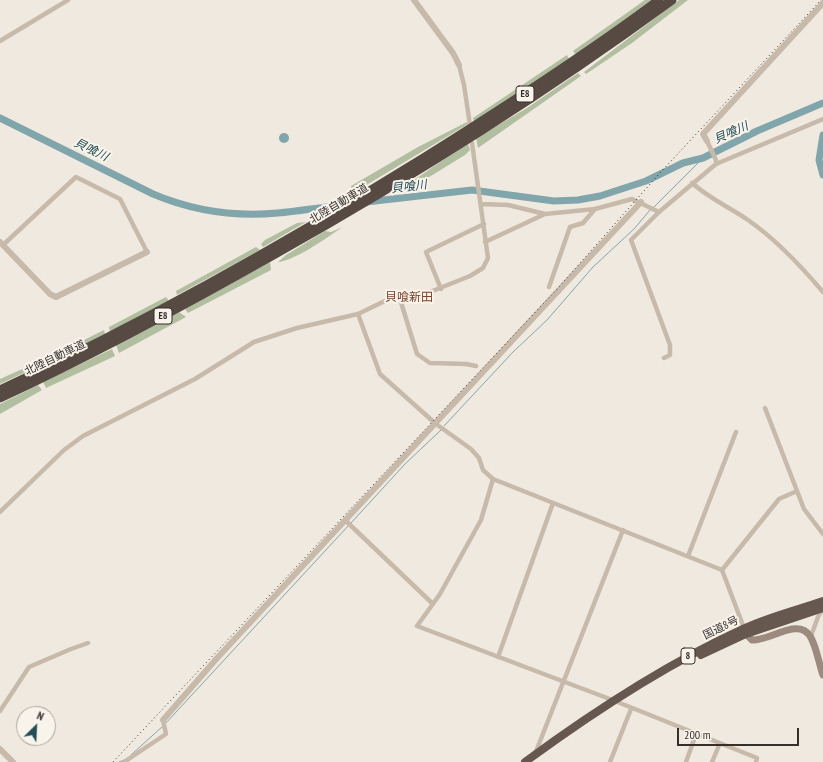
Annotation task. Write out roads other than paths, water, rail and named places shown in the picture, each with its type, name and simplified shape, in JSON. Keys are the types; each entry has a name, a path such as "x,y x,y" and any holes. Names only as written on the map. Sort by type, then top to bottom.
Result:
{"highway":[{"name":"北陸自動車道","path":"0,390 113,334 304,229 386,181 555,74 659,0"},
{"name":"北陸自動車道","path":"0,398 160,318 323,228 403,180 558,80 672,0"},
{"name":"国道8号","path":"525,762 533,759 634,688 694,653 745,631 823,601"},
{"name":"国道8号","path":"745,631 823,608"}],"main road":[{"path":"745,631 752,640 760,640 790,629 798,628 805,630 811,636 823,675"}],"street":[{"path":"0,41 68,0"},
{"path":"414,0 453,53 459,65 464,85 470,125"},
{"path":"716,162 703,134 822,6"},
{"path":"664,358 670,355 670,344 631,240 658,211 692,184 716,162 823,119"},
{"path":"0,512 64,450 83,436 195,379 254,342 297,328 358,314 391,298 400,299 425,294 470,276 483,268 488,258 472,143"},
{"path":"76,177 120,200 147,252 56,297 50,294 2,244 76,177"},
{"path":"692,184 710,198 762,231 790,255 823,292"},
{"path":"485,242 544,214 595,208 632,199 658,211"},
{"path":"480,203 508,205 544,214"},
{"path":"124,762 166,734 163,720 218,657 348,521 436,424 643,203"},
{"path":"549,287 570,227 583,223 595,208"},
{"path":"441,288 426,252 484,224"},
{"path":"400,299 417,354 430,363 476,366"},
{"path":"358,314 380,374 436,424 471,449 479,458 483,470 493,479 722,570 745,631"},
{"path":"765,408 804,509 823,534"},
{"path":"688,556 736,432"},
{"path":"493,479 481,520 433,604 417,626 615,701 631,709 720,743 757,758 756,762"},
{"path":"722,570 779,499 797,491"},
{"path":"498,657 553,503"},
{"path":"348,521 433,604"},
{"path":"533,759 623,530"},
{"path":"811,636 823,608"},
{"path":"0,711 29,667 88,643"},
{"path":"610,762 631,709"},
{"path":"686,762 696,734"},
{"path":"712,762 720,743"},
{"path":"0,749 13,762"}],"water":[{"path":"282,133 286,133 289,138 286,143 282,143 279,140 279,136"}],"waterway":[{"name":"貝喰川","path":"366,202 472,190 554,201 578,200 600,196 646,181 683,163 703,158 757,131 823,103"},
{"name":"貝喰川","path":"0,118 153,194 183,205 199,209 246,214 278,213 344,205"},
{"path":"823,135 819,160 823,175"},
{"path":"654,207 703,158"},
{"path":"444,426 513,352 547,320 593,267 634,229 650,210"},
{"path":"351,523 405,464 441,430"},
{"path":"165,724 349,525"},
{"path":"131,755 163,726"},
{"path":"119,762 124,760"}],"railway":[{"path":"113,762 558,288 659,174 821,0"}],"district":[{"name":"貝喰新田","path":"409,298"}]}
